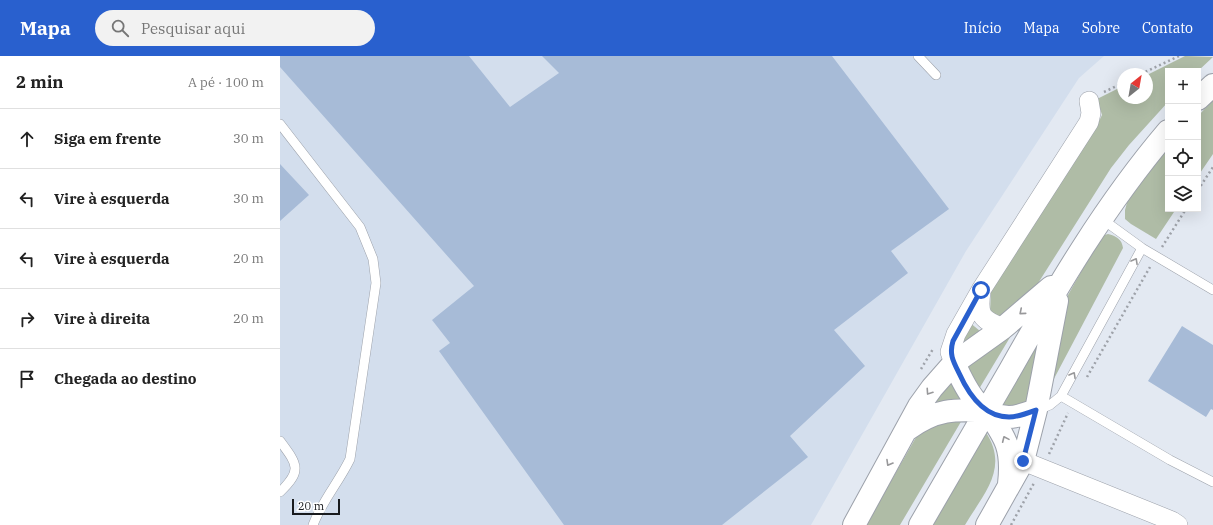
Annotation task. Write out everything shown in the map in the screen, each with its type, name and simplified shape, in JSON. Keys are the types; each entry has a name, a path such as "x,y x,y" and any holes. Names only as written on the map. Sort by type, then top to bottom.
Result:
{"main road":[{"path":"1201,96 1213,85"},
{"path":"920,525 987,411 1062,278 1101,218 1142,162 1165,135"},
{"path":"854,525 908,429 919,406 932,388 954,363 1003,328 1062,278"},
{"path":"988,525 1008,491 1032,465 1036,410 1049,336 1062,278"},
{"path":"954,363 972,397 987,411 1002,432 1009,449 1011,467 1008,491"},
{"path":"908,429 923,418 944,411 962,409 987,411 1008,417 1036,410"}],"street":[{"path":"954,363 950,352 953,341 981,290 1088,122 1091,113 1089,101"},
{"path":"981,290 980,305 982,316 989,323 1003,328"},
{"path":"1032,465 1172,521 1178,525"}],"lane":[{"path":"918,56 936,75"},
{"path":"280,124 360,227 373,259 376,283 357,423 350,459 342,477 319,508 313,525"},
{"path":"1101,218 1142,248 1213,290"},
{"path":"1036,410 1050,405 1061,396 1142,248"},
{"path":"1061,396 1170,460 1213,482"},
{"path":"280,441 291,456 295,466 293,479 280,492"}],"path":[{"path":"1153,68 1179,56"},
{"path":"1201,185 1213,167"},
{"path":"1011,525 1032,465 1073,403 1156,256 1184,212"}],"shaded area":[{"path":"280,56 1104,56 1079,78 966,251 811,525 280,525"}],"green space":[{"path":"1185,56 1213,57 1201,68 1165,68 1165,105 1129,145 1111,168 1035,288 1001,316 990,313 991,290 1102,115 1097,99 1117,89 1117,104 1153,104 1153,72"},
{"path":"1213,100 1213,154 1201,172 1201,140 1201,113"},
{"path":"1165,152 1165,212 1174,212 1156,239 1125,219 1125,210 1128,199"},
{"path":"1108,234 1118,238 1123,248 1047,392 1063,304 1101,236"},
{"path":"969,322 980,331 954,353"},
{"path":"1018,324 976,394 962,367"},
{"path":"1042,334 1031,405 1017,408 1000,406"},
{"path":"949,373 962,402 921,412"},
{"path":"962,420 900,525 866,525 919,432 936,421"},
{"path":"985,431 992,444 995,457 995,469 992,480 986,491 965,525 931,525"}],"building":[{"path":"280,56 469,56 510,107 559,73 542,56 832,56 949,209 891,251 908,273 834,330 865,366 790,436 808,457 722,525 564,525 439,351 450,343 432,320 474,286 280,67"},
{"path":"280,164 309,195 280,221"},
{"path":"1182,326 1213,345 1213,410 1211,409 1206,417 1148,381"}],"route":[{"path":"981,290 956,334 950,352 951,358 964,386 972,397 987,411 1008,417 1017,416 1036,410 1023,461"}]}
